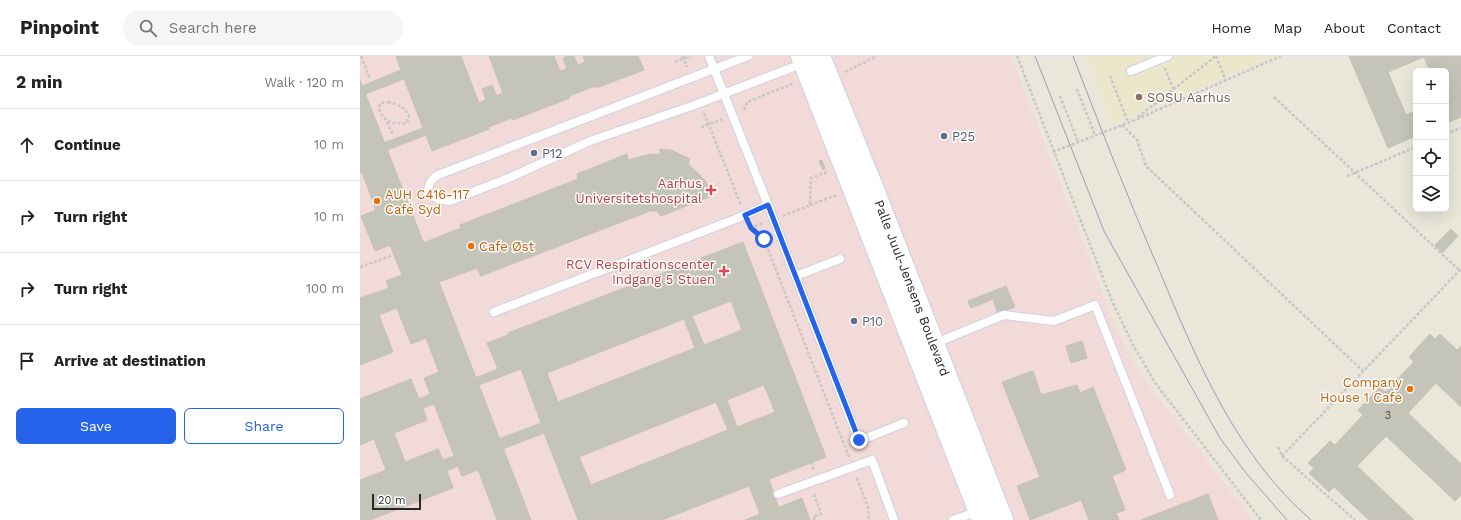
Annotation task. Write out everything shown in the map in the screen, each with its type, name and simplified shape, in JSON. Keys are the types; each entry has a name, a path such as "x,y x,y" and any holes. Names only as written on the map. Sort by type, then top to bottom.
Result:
{"street":[{"name":"Palle Juul-Jensens Boulevard","path":"811,58 821,83 874,189 925,348 989,512"}],"lane":[{"path":"709,56 733,114 859,440 904,423"},
{"path":"748,56 438,175 433,178 430,183 428,193 438,200 450,201 511,177 590,141 725,94 811,58"},
{"path":"1131,71 1164,57"},
{"path":"494,312 768,205"},
{"path":"796,276 840,259"},
{"path":"925,348 1004,314 1054,321 1095,306 1170,495"},
{"path":"778,494 872,460 894,520"},
{"path":"953,520 989,512"}],"path":[{"path":"361,56 370,79"},
{"path":"675,62 684,57 690,56"},
{"path":"701,127 744,110 747,102 795,83 798,93 877,56"},
{"path":"1016,56 1112,300 1133,346 1156,384 1261,520"},
{"path":"1135,120 1216,56 1226,81"},
{"path":"1053,152 1135,120 1226,81 1275,57 1281,56"},
{"path":"684,57 691,77"},
{"path":"1164,57 1173,89"},
{"path":"1110,76 1128,122"},
{"path":"1077,89 1094,135"},
{"path":"1060,96 1078,142"},
{"path":"1274,97 1460,270 1282,456"},
{"path":"387,121 398,124 407,123 409,116 406,109 396,103 381,103 379,107 380,114 387,121 393,134"},
{"path":"700,103 751,228 764,239 868,507 869,520"},
{"path":"1122,125 1138,140 1146,166 1363,371"},
{"path":"1449,133 1461,128"},
{"path":"1348,176 1413,148"},
{"path":"360,267 393,254"},
{"path":"1278,447 1282,456 1355,520"},
{"path":"810,482 822,514 813,517 815,520"}],"shaded area":[{"name":"Aarhus Universitetshospital","path":"360,56 1011,56 1115,325 1128,352 1144,379 1253,520 360,520"},
{"name":"SOSU Aarhus","path":"1087,56 1273,56 1112,124"}],"building":[{"path":"396,56 461,56 479,103 486,100 482,89 492,85 497,96 503,93 489,56 554,56 560,71 567,69 563,58 568,56 574,56 578,65 585,62 583,56 638,56 644,70 596,88 595,86 569,96 570,98 513,120 512,118 488,127 489,129 432,151 426,135 387,150 384,143 423,128 404,79 365,94 362,86 401,70"},
{"path":"1349,56 1461,56 1461,117 1449,122 1449,68 1429,68 1424,57 1388,72 1406,115 1413,112 1413,137 1388,148"},
{"path":"360,80 531,520 497,520 478,470 462,476 424,378 439,372 426,338 411,344 386,281 402,275 390,245 375,251 361,216 376,210 362,172 360,173"},
{"path":"660,149 671,150 690,159 688,164 707,183 712,196 661,216 657,211 650,211 481,276 477,268 439,282 423,243 461,228 460,225 578,179 577,174 627,154 628,160 650,154 660,155"},
{"path":"822,160 825,169 823,170 819,161"},
{"path":"1451,229 1458,236 1442,253 1435,245"},
{"path":"743,242 826,457 757,484 767,512 802,498 810,520 745,520 760,514 749,486 662,520 578,520 544,433 503,449 499,439 541,423 521,369 479,385 475,378 518,361 508,333","holes":["731,301 742,330 704,345 692,316","684,319 695,348 558,402 547,373","764,385 775,412 737,427 727,400","716,402 728,430 591,485 579,457"]},
{"path":"1006,286 1015,307 998,314 993,299 971,308 968,301"},
{"path":"389,288 397,308 379,315 393,352 360,365 360,298"},
{"path":"1430,334 1435,339 1440,334 1457,350 1461,346 1461,407 1436,383 1408,413 1461,464 1461,495 1455,501 1386,436 1357,466 1414,520 1369,520 1334,487 1329,492 1309,473 1314,468 1308,463 1330,441 1335,445 1363,415 1358,410 1380,387 1385,392 1414,362 1409,357"},
{"path":"508,335 518,361 498,369 487,343"},
{"path":"1082,341 1087,358 1071,363 1066,346"},
{"path":"1033,371 1041,395 1077,385 1080,393 1093,387 1126,470 1112,476 1125,510 1098,520 1089,520 1081,500 1030,520 1017,486 1040,477 1002,382"},
{"path":"411,379 419,399 430,394 434,404 423,408 427,420 394,433 405,462 438,449 443,460 454,456 458,466 447,471 453,488 370,520 360,520 360,480 386,470 374,439 360,445 360,399"},
{"path":"769,479 779,508 767,512 757,484"},
{"path":"1208,494 1218,520 1141,520"},
{"path":"1116,513 1119,520 1098,520"}],"tram line":[{"path":"1035,56 1104,231 1220,438 1246,473 1287,520"},
{"path":"1073,56 1137,219 1204,372 1221,405 1261,466 1284,494 1311,520"}],"place":[{"name":"SOSU Aarhus","path":"1139,97"},
{"name":"P25","path":"944,136"},
{"name":"P12","path":"534,153"},
{"name":"Aarhus Universitetshospital","path":"711,190"},
{"name":"AUH C416-117 Café Syd","path":"377,201"},
{"name":"Cafe Øst","path":"471,246"},
{"name":"RCV Respirationscenter Indgang 5 Stuen","path":"724,271"},
{"name":"P10","path":"854,321"},
{"name":"Company House 1 Cafe","path":"1410,389"}],"route":[{"path":"764,239 751,228 745,215 768,205 859,440"}]}
